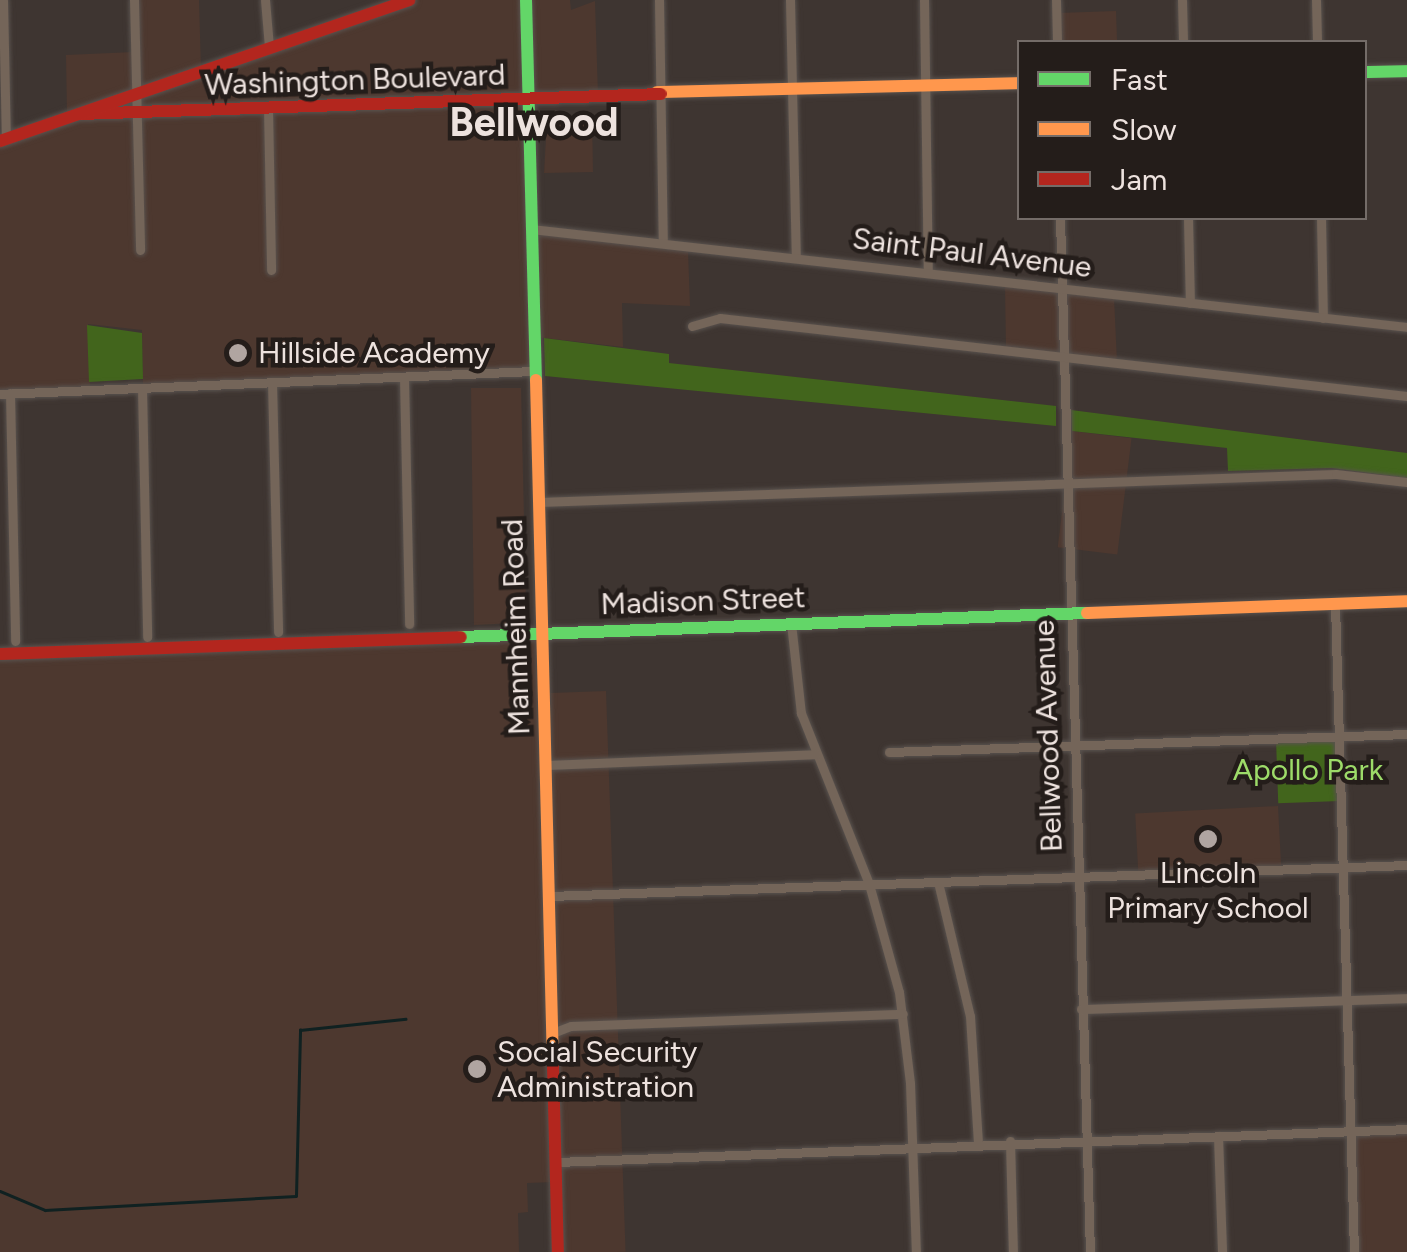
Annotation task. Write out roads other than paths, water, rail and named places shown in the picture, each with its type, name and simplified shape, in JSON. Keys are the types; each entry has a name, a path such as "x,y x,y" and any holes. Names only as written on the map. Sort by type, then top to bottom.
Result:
{"main road":[{"name":"Mannheim Road","path":"526,0 558,1252"},
{"path":"3,140 401,1"},
{"path":"1367,72 1407,71"},
{"name":"Washington Boulevard","path":"80,114 1017,82"},
{"name":"Madison Street","path":"0,654 1407,602"}],"street":[{"path":"3,0 3,140"},
{"path":"134,0 140,250"},
{"path":"265,0 268,47"},
{"path":"660,0 663,243"},
{"path":"790,0 796,257"},
{"path":"924,0 928,272"},
{"path":"1056,0 1057,40"},
{"path":"1182,0 1183,40"},
{"path":"1316,0 1317,40"},
{"path":"268,108 271,270"},
{"name":"Bellwood Avenue","path":"1060,220 1090,1252"},
{"path":"1188,220 1190,303"},
{"path":"1321,220 1323,318"},
{"name":"Saint Paul Avenue","path":"531,229 1407,327"},
{"path":"692,326 720,318 1407,396"},
{"path":"16,641 5,393 534,371"},
{"path":"404,377 409,624"},
{"path":"272,382 278,632"},
{"path":"142,388 147,636"},
{"path":"536,502 1336,474 1407,482"},
{"path":"1335,604 1354,1252"},
{"path":"790,623 794,688 816,754 869,884 902,1014 913,1145 916,1252"},
{"path":"888,752 1407,734"},
{"path":"546,764 816,754"},
{"path":"550,896 1407,865"},
{"path":"938,882 970,1016 978,1143"},
{"path":"1082,1009 1407,998"},
{"path":"555,1032 571,1026 902,1014"},
{"path":"557,1162 628,1155 1407,1129"},
{"path":"1218,1136 1222,1252"},
{"path":"1010,1142 1013,1252"}],"waterway":[{"path":"0,1191 45,1210 296,1196 300,1030 405,1019"}],"place":[{"name":"Hillside Academy","path":"238,353"},
{"name":"Lincoln Primary School","path":"1208,839"},
{"name":"Social Security Administration","path":"477,1069"}],"district":[{"name":"Bellwood","path":"534,122"}],"park label":[{"name":"Apollo Park","path":"1308,770"}]}
